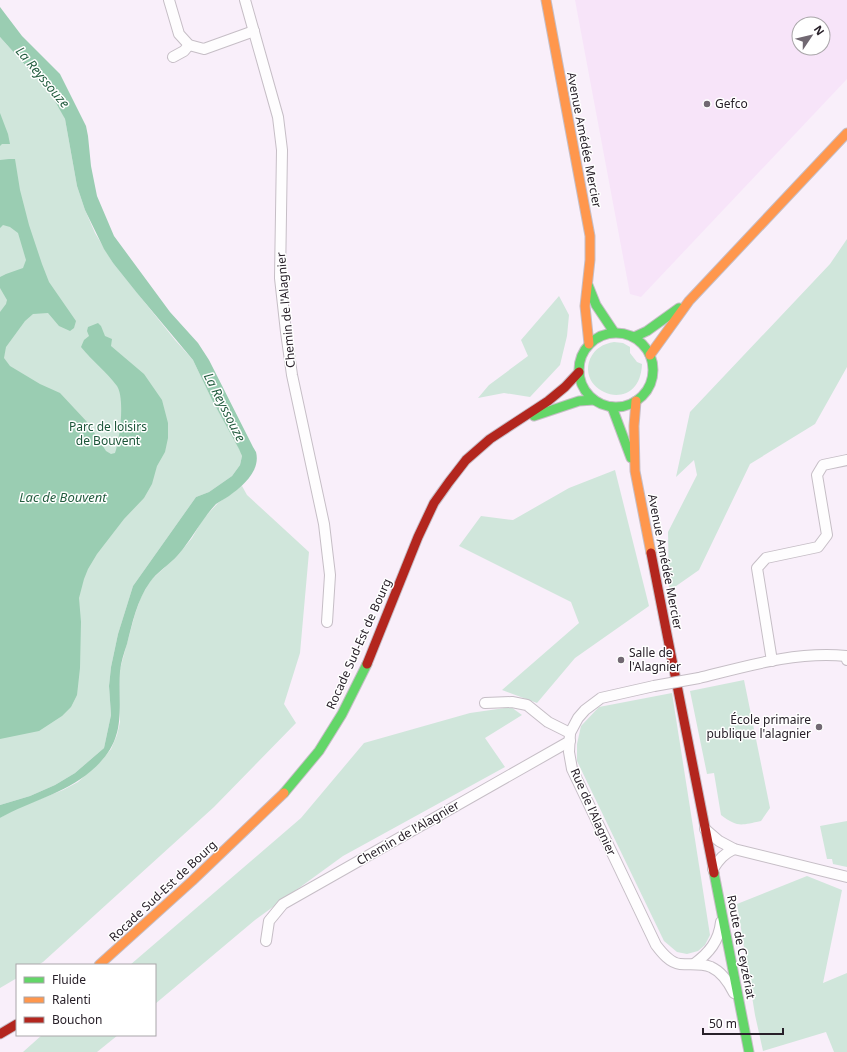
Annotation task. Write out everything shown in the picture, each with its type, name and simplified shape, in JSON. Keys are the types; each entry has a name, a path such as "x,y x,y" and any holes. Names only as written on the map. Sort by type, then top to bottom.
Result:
{"main road":[{"name":"Avenue Amédée Mercier","path":"546,0 592,251 585,302 588,344"},
{"path":"650,355 689,302 847,133"},
{"name":"Avenue Amédée Mercier","path":"588,285 596,305 614,332"},
{"path":"634,337 647,331 689,302"},
{"path":"614,332 627,334 634,337 646,348 650,355 653,365 653,376 650,385 644,394 636,401 625,406 612,407 594,400 586,392 581,383 579,372 581,357 588,344 600,336 614,332"},
{"path":"518,422 548,401 565,387 579,372"},
{"path":"518,422 579,401 594,400"},
{"name":"Avenue Amédée Mercier","path":"635,471 634,426 636,401"},
{"name":"Avenue Amédée Mercier","path":"612,407 635,471 713,870"},
{"name":"Rocade Sud-Est de Bourg","path":"100,964 186,886 287,790 319,751 338,720 368,661 418,537 434,503 466,460 490,439 518,422"},
{"name":"Route de Ceyzériat","path":"713,870 749,1052"},
{"path":"0,1034 16,1025"}],"street":[{"path":"169,0 179,34 189,45 204,49 254,31"},
{"name":"Chemin de l'Alagnier","path":"245,0 278,117 282,150 280,278 292,375 324,524 330,575 326,622"},
{"path":"173,57 184,51 189,45"},
{"path":"772,661 758,568 766,558 818,547 827,535 817,475 823,465 847,460"},
{"path":"485,703 512,702 526,705 570,737 578,718 601,698 806,655 847,657"},
{"name":"Chemin de l'Alagnier","path":"266,940 269,921 283,904 570,737"},
{"name":"Rue de l'Alagnier","path":"570,737 569,752 572,769 656,946 665,956 679,964 694,964 711,967 720,973 739,1001"},
{"path":"705,829 719,841 734,849 847,877"},
{"path":"713,870 718,860 734,849"},
{"path":"694,964 706,955 716,940 720,930 722,910"}],"shaded area":[{"path":"575,0 847,0 847,79 641,297 630,294"}],"green space":[{"name":"Parc de loisirs de Bouvent","path":"0,37 56,100 65,119 77,186 95,233 113,263 193,360 212,400 242,456 240,465 232,476 209,492 196,497 133,586 118,634 111,667 109,686 111,715 104,748 75,773 55,785 30,796 0,805"},
{"path":"847,239 847,367 815,424 750,464 699,570 669,591 668,532 697,475 694,460 676,477 690,412 830,264"},
{"path":"559,296 569,315 567,336 560,365 530,397 504,393 478,398 489,385 528,356 521,340"},
{"path":"614,342 623,343 630,347 630,353 637,362 642,364 639,380 631,390 621,394 610,394 600,390 592,382 588,371 590,359 594,352 603,345"},
{"path":"615,470 649,606 575,658 537,703 502,690 579,623 571,602 459,546 481,516 513,520 569,488"},
{"path":"242,486 247,495 309,552 300,653 284,704 296,723 214,807 43,962 40,964 16,964 16,979 0,988 0,818 15,809 63,790 78,782 102,760 111,749 117,735 120,722 120,669 141,597 150,581 177,556 192,538 203,519 218,503"},
{"path":"744,680 770,808 761,821 749,824 736,824 721,815 714,773 707,774 690,691"},
{"path":"672,693 710,935 705,945 698,951 687,954 677,952 664,941 577,761 577,744 581,726 599,707"},
{"path":"511,707 522,715 485,738 505,767 343,856 255,920 156,1003 156,964 131,964 301,818 364,743 470,713"},
{"path":"847,821 847,867 833,864 832,859 827,859 820,826"},
{"path":"807,876 842,890 823,983 847,973 847,1052 834,1052 826,1032 763,1051 755,1015 737,904"},
{"path":"41,1036 117,1036 97,1052 23,1052"}],"water":[{"name":"La Reyssouze","path":"0,7 22,36 60,74 86,126 91,166 97,196 114,236 170,312 198,343 209,360 256,452 257,459 253,472 245,483 216,504 178,555 159,572 145,589 138,604 120,668 119,725 111,748 91,771 70,786 0,818 0,805 30,796 55,785 75,773 104,748 111,715 109,686 111,667 118,634 133,586 196,497 209,492 232,476 240,465 242,456 212,400 193,360 137,293 113,263 104,249 85,210 77,186 65,119 51,94 0,37"},
{"path":"0,113 10,144 2,144 0,146"},
{"name":"Lac de Bouvent","path":"15,159 20,190 29,225 49,282 76,321 74,328 70,331 59,326 48,313 33,314 25,321 6,347 4,358 10,366 40,384 60,393 88,423 106,451 111,454 115,453 119,438 121,419 121,400 119,392 113,381 81,347 84,340 89,336 87,331 88,327 98,323 101,326 105,336 112,339 111,346 144,374 162,400 168,423 168,438 165,452 157,466 152,484 144,498 124,519 97,554 84,579 79,598 81,622 80,668 77,695 71,707 62,716 39,731 0,739 0,312 7,300 0,288 0,277 23,268 26,260 18,233 10,227 3,225 0,228 0,160"}],"traffic: fast":[{"path":"588,285 596,305 614,332"},
{"path":"634,337 647,331 679,308"},
{"path":"616,333 637,339 647,349 653,370 647,391 637,401 616,407 595,401 585,391 579,370 585,349 595,339 616,333"},
{"path":"534,416 579,401 594,400"},
{"path":"612,407 631,458"},
{"path":"284,793 319,751 342,714 367,664"},
{"path":"714,873 749,1052"}],"traffic: slow":[{"path":"546,0 590,236 590,260 585,306 589,344"},
{"path":"650,355 689,301 847,133"},
{"path":"636,401 634,426 635,471 651,553"},
{"path":"100,964 192,881 284,793"}],"traffic: jam":[{"path":"367,664 418,537 434,503 449,482 466,460 490,439 548,401 565,387 579,372"},
{"path":"651,553 714,873"},
{"path":"0,1034 16,1025"}],"place":[{"name":"Gefco","path":"707,104"},
{"name":"Salle de l'Alagnier","path":"621,660"},
{"name":"École primaire publique l'alagnier","path":"819,727"}]}
